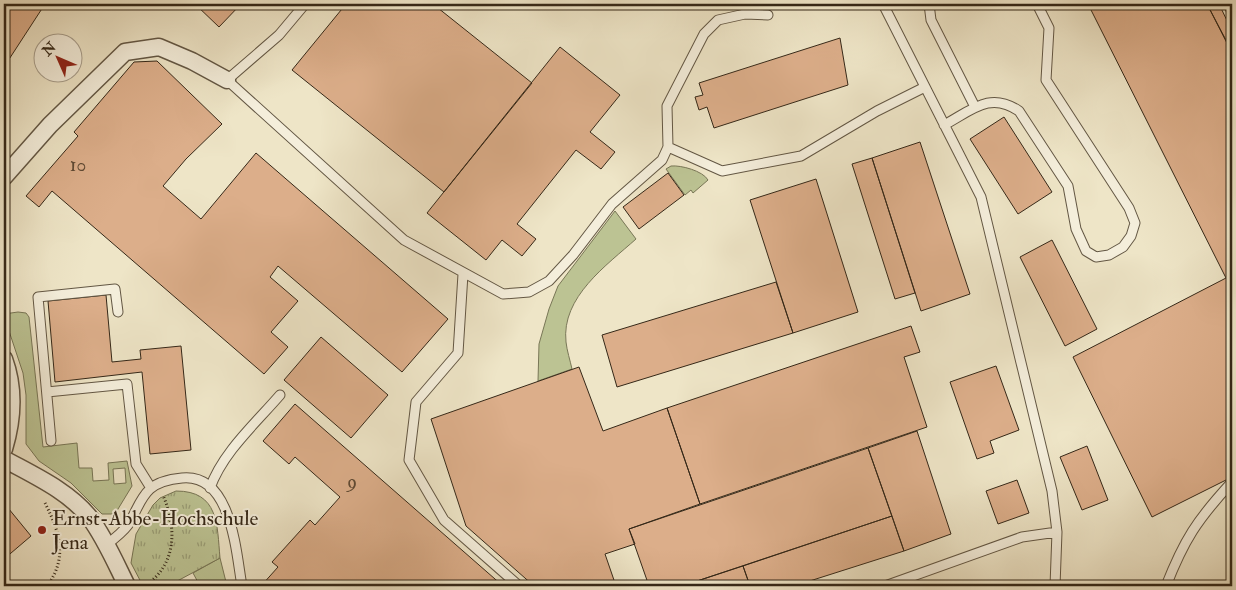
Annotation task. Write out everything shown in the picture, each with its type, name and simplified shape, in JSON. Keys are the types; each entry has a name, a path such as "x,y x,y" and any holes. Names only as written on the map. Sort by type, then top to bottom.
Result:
{"street":[{"path":"4,177 50,124 125,52 159,47 192,61 227,80"},
{"path":"4,359 12,394 10,427 4,449"},
{"path":"4,459 72,501 90,518 127,586"}],"lane":[{"path":"305,4 279,35 227,80 404,240 463,274 503,294 529,292 549,281 573,255 612,204 662,160 668,147 668,106 704,34 718,20 744,14 768,15"},
{"path":"883,4 981,197 1052,491 1058,532 1055,586"},
{"path":"929,4 932,20 975,107"},
{"path":"944,125 975,107 996,100 1008,103 1019,111 1068,186 1076,229 1086,251 1096,257 1109,255 1123,247 1132,236 1134,223 1129,208 1046,80 1049,28 1037,4"},
{"path":"668,147 722,171 802,156 877,111 925,87"},
{"path":"463,274 458,353 416,402 409,460 444,520 519,586"},
{"path":"51,441 38,297 115,289 118,312"},
{"path":"47,392 127,384 136,464 155,486"},
{"path":"210,488 216,471 280,396"},
{"path":"106,545 120,535 143,497 155,486 171,480 193,478 210,488 220,497 229,517 242,586"},
{"path":"1166,586 1185,540 1202,515 1231,483"},
{"path":"885,586 1022,537 1058,532"}],"path":[{"path":"30,474 53,519 60,541 58,570 47,586"},
{"path":"145,586 154,580 168,561 173,536 170,511 155,486"}],"green space":[{"path":"671,166 691,169 702,174 708,180 693,193 691,190 685,195 666,169"},
{"path":"615,211 636,239 600,271 578,296 566,326 566,342 572,369 538,381 539,344 558,286"},
{"path":"18,312 26,313 29,317 43,447 77,443 79,468 92,468 93,481 109,480 108,463 127,461 132,486 115,514 102,514 71,483 39,461 26,444 26,395 23,373 4,314","holes":["125,468 126,483 114,484 113,469"]},
{"path":"176,491 201,497 208,503 216,522 220,558 168,586 143,586 131,563 136,534 153,505 160,498"},
{"path":"220,558 227,586 200,586 193,573"}],"building":[{"path":"4,4 45,4 4,67"},
{"path":"195,4 241,4 219,27"},
{"path":"346,4 433,4 532,83 444,192 292,70"},
{"path":"1088,4 1207,4 1232,53 1232,477 1152,517 1073,357 1226,278"},
{"path":"1207,4 1219,4 1232,31 1232,39 1227,42"},
{"path":"840,38 848,85 714,128 707,107 699,110 695,97 703,95 699,83"},
{"path":"560,47 620,95 590,132 615,152 601,169 576,150 517,224 536,239 522,256 502,240 486,260 427,213"},
{"path":"157,61 222,124 186,159 163,186 201,219 256,153 448,319 402,372 278,266 270,277 298,301 271,332 288,347 264,374 52,191 39,207 26,196 78,136 74,132 134,62"},
{"path":"1004,117 1052,192 1018,214 970,139"},
{"path":"920,142 970,294 921,311 872,158"},
{"path":"872,158 915,293 895,299 852,164"},
{"path":"668,173 684,195 639,229 623,207"},
{"path":"816,179 858,312 793,333 750,200"},
{"path":"1052,240 1097,329 1065,346 1020,257"},
{"path":"776,282 793,333 617,387 602,335"},
{"path":"106,295 112,362 141,359 140,350 181,346 191,450 150,454 142,372 55,382 48,301"},
{"path":"911,326 920,352 904,357 927,427 700,504 667,408"},
{"path":"321,337 388,395 351,438 284,380"},
{"path":"996,366 1019,430 990,441 994,453 977,459 950,382"},
{"path":"579,367 603,431 667,408 700,504 629,529 635,544 605,554 616,586 534,586 466,526 431,419"},
{"path":"295,404 503,586 261,586 278,567 272,562 310,520 315,525 340,497 295,457 289,464 263,441"},
{"path":"917,431 951,534 904,551 868,448"},
{"path":"1087,446 1108,500 1082,510 1060,457"},
{"path":"868,448 892,516 682,586 649,586 629,529"},
{"path":"1017,480 1029,513 998,524 986,491"},
{"path":"4,503 31,536 4,559"},
{"path":"892,516 904,551 794,586 750,586 743,566"},
{"path":"743,566 750,586 682,586"}],"place":[{"name":"Ernst-Abbe-Hochschule Jena","path":"42,530"}]}
